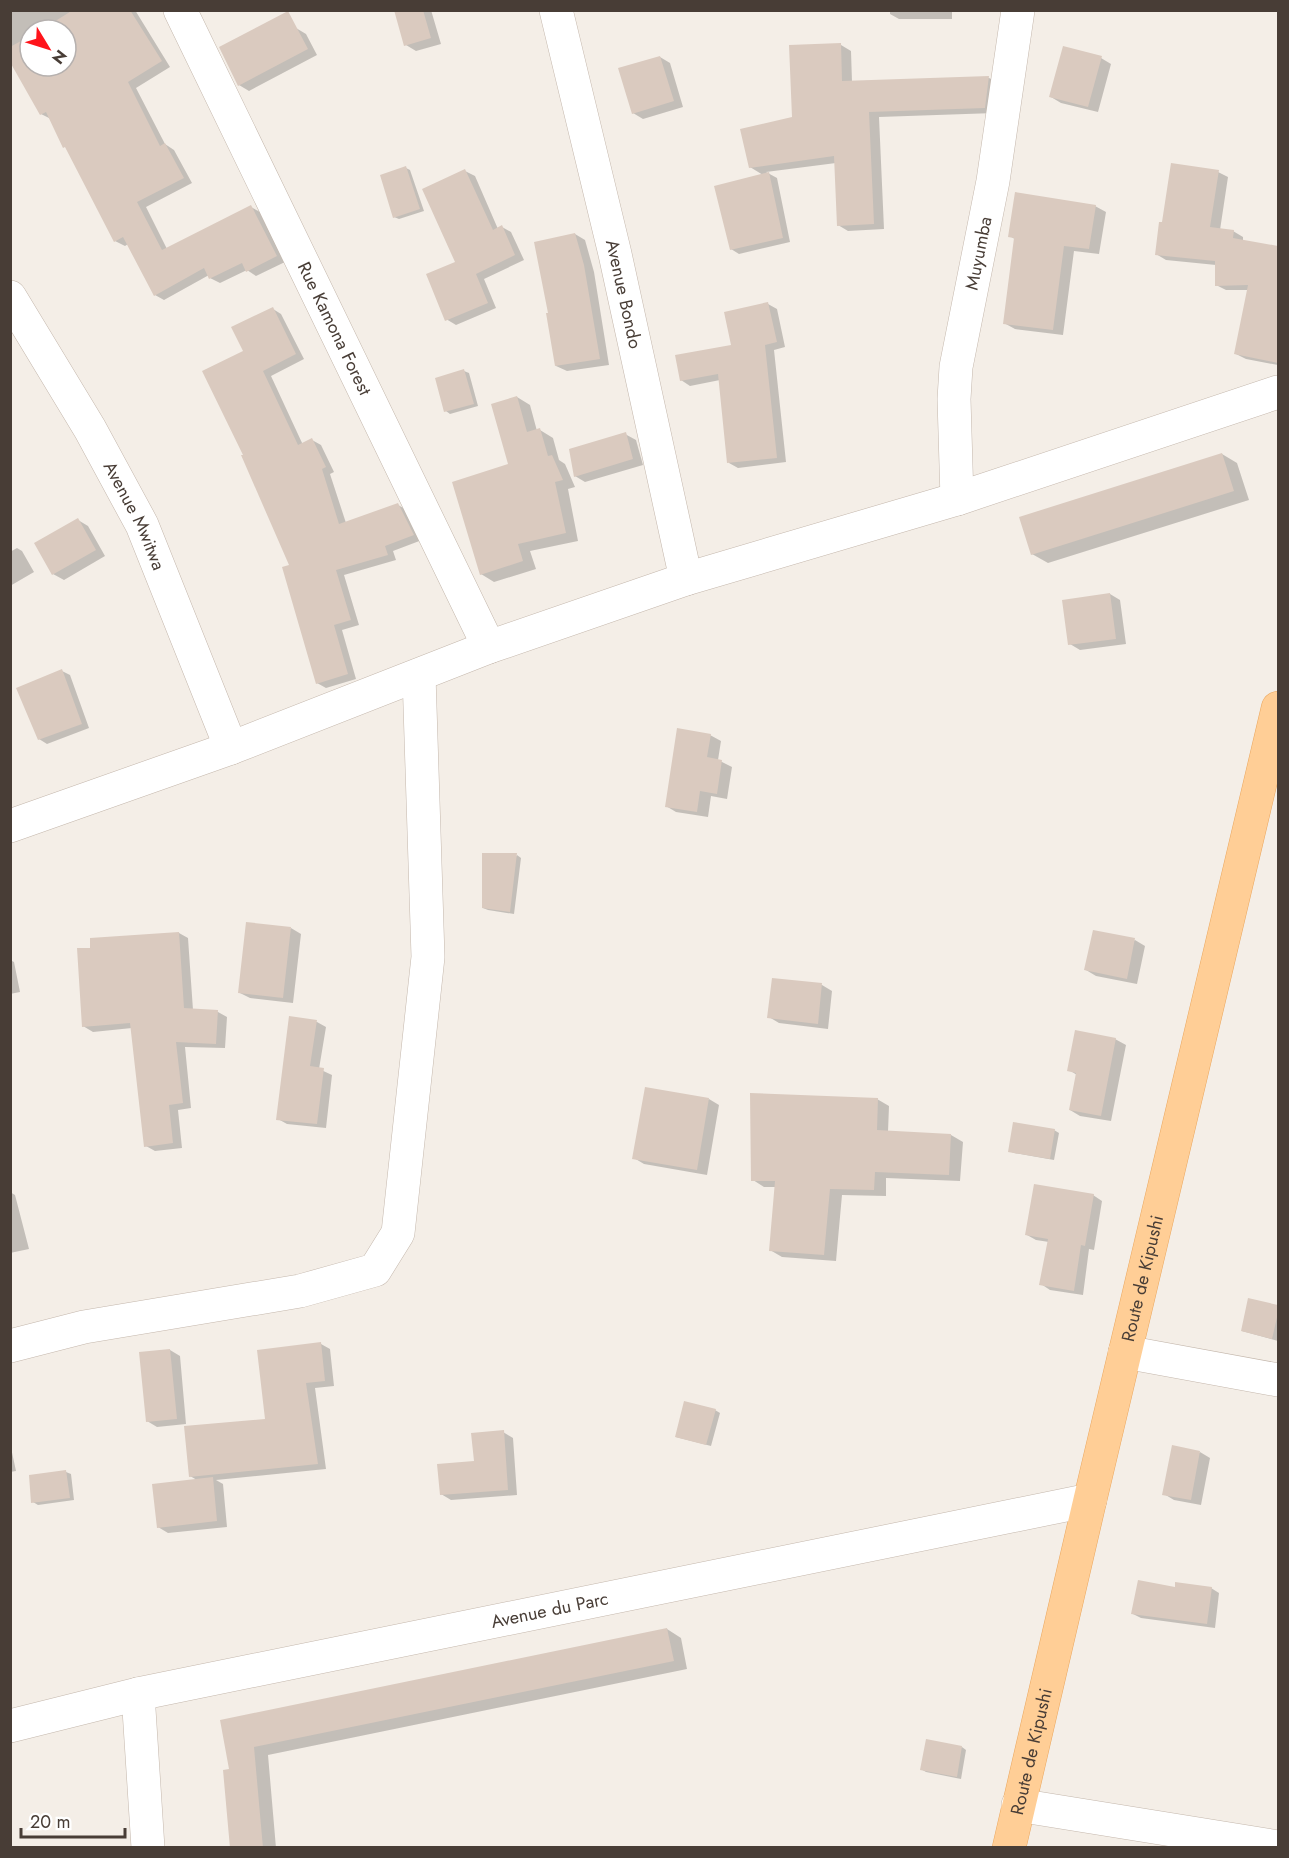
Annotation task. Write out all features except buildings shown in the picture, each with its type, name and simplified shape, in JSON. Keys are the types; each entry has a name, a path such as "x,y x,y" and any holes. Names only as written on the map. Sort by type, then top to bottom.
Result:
{"main road":[{"name":"Route de Kipushi","path":"1009,1848 1278,708"}],"street":[{"name":"Rue Kamona Forest","path":"180,10 489,647"},
{"name":"Avenue Bondo","path":"556,10 615,254 686,579"},
{"name":"Muyumba","path":"957,499 954,399 956,367 993,181 1018,10"},
{"name":"Avenue Mwitwa","path":"10,297 90,429 142,525 231,748"},
{"path":"10,826 231,748 489,647 686,579 957,499 1278,392"},
{"path":"10,1346 84,1327 300,1291 322,1285 375,1269 398,1233 428,957 418,675"},
{"path":"1125,1353 1278,1380"},
{"name":"Avenue du Parc","path":"10,1725 138,1694 1090,1500"},
{"path":"138,1694 148,1848"},
{"path":"1018,1805 1278,1847"}]}
